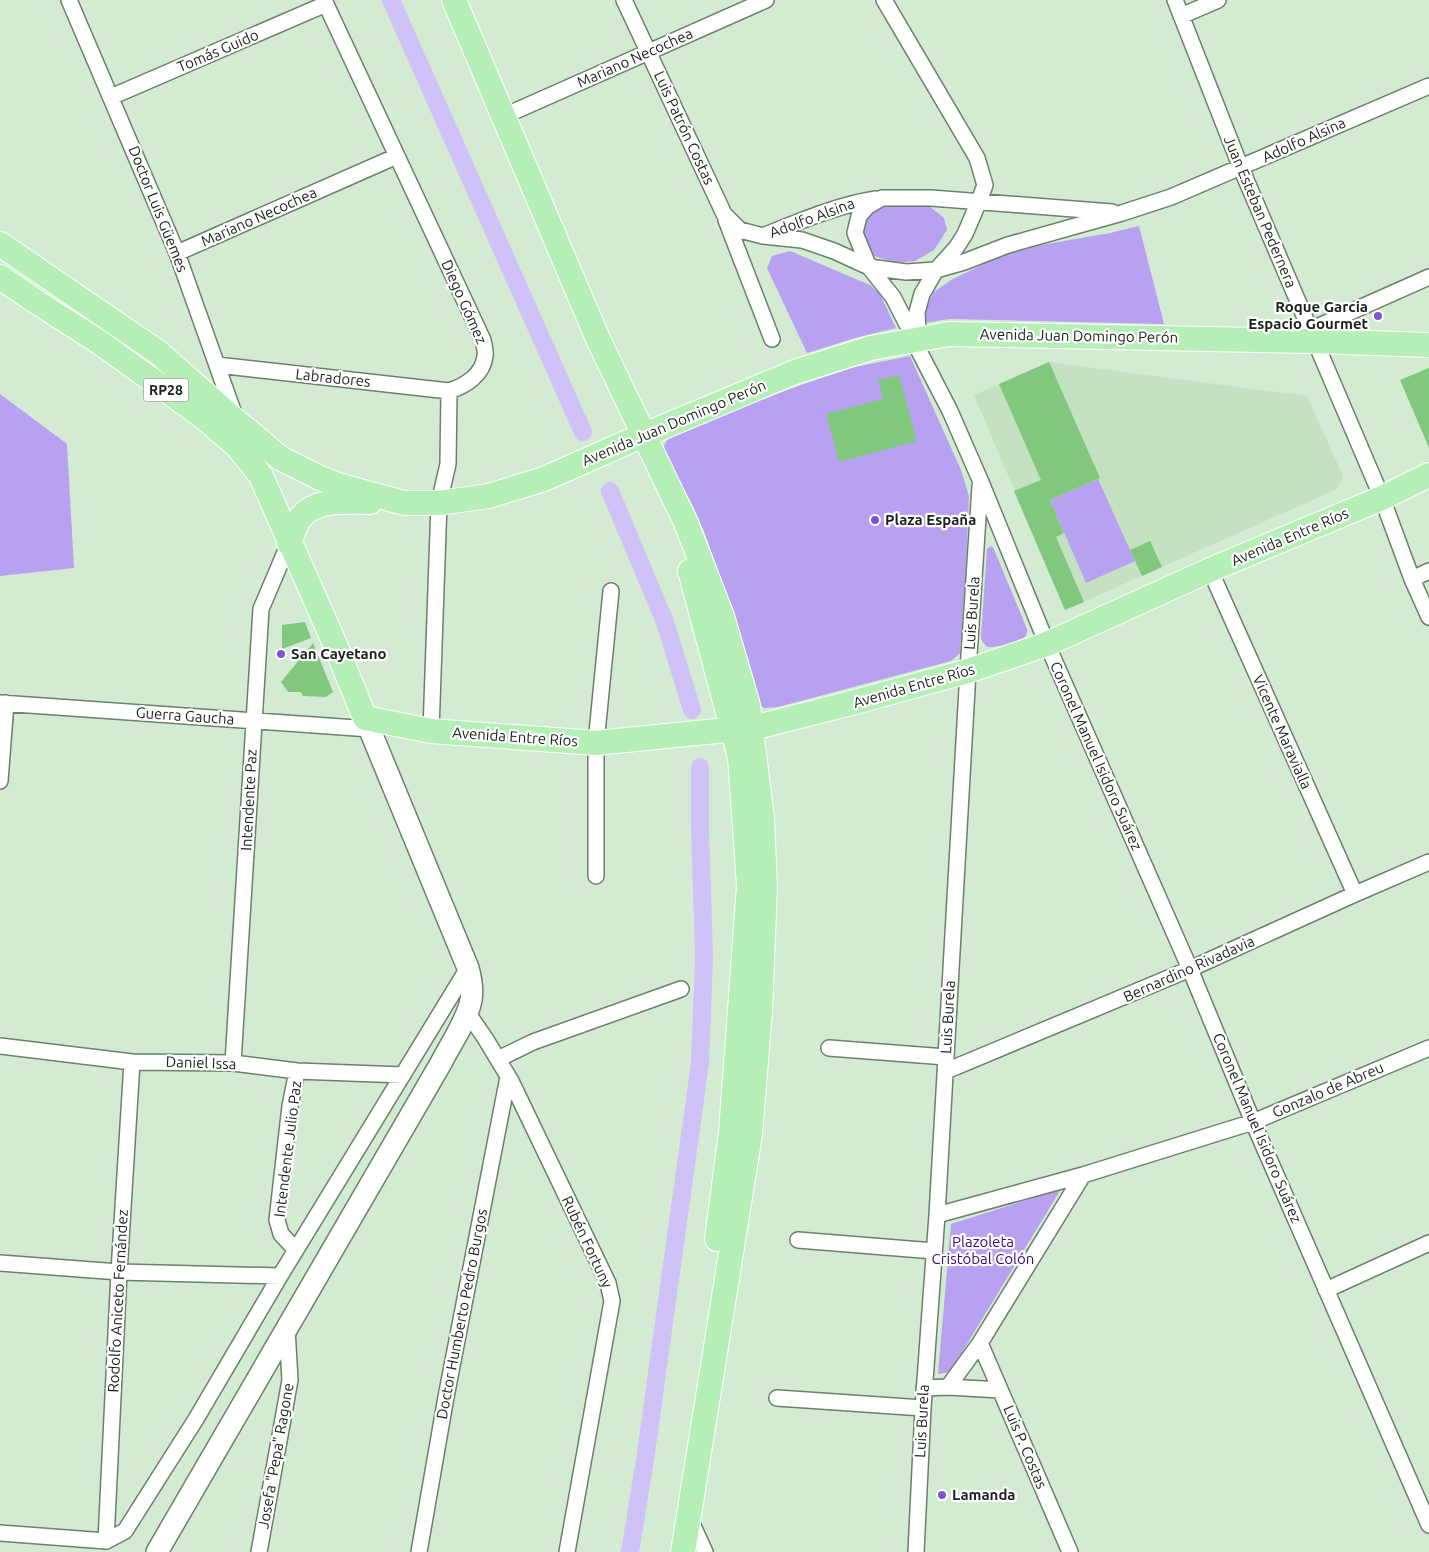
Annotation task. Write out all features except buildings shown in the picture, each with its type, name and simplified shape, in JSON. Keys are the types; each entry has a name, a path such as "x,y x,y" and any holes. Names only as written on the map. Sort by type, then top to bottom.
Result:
{"main road":[{"path":"444,0 594,347 636,438 686,523 722,616 748,705 742,728 740,758 749,886 734,1103 699,1373 672,1552"},
{"path":"454,0 598,339 636,438"},
{"name":"Avenida Juan Domingo Perón","path":"0,244 159,353 280,458 338,485 404,503 439,503 489,496 544,479 636,438 795,372 871,348 949,334 1312,335 1429,345"},
{"name":"RP28","path":"0,277 99,342 202,416 237,446 261,476 289,543"},
{"name":"Avenida Entre Ríos","path":"367,724 431,731 596,743 742,728 859,702 968,671 1047,644 1210,570 1382,498 1429,475"},
{"path":"157,1552 441,1064 467,1012 471,999 472,984 468,968 334,642 289,543 300,518 312,508 321,504 352,502 404,503"},
{"path":"683,1552 750,1135 760,1011 765,887 762,818 742,728"}],"street":[{"name":"Doctor Luis Güemes","path":"69,0 177,253 237,422"},
{"name":"Luis Patrón Costas","path":"624,0 724,214 740,230 763,236"},
{"name":"Mariano Necochea","path":"504,116 766,0"},
{"name":"Coronel Manuel Isidoro Suárez","path":"884,0 977,158 984,185 979,201 960,241 936,270 922,294 917,312 919,351 950,411 981,482 1047,644 1190,970 1253,1122 1429,1525"},
{"name":"Juan Esteban Pedernera","path":"1175,0 1241,168 1382,498 1412,579 1429,617"},
{"path":"1181,16 1218,0"},
{"name":"Tomás Guido","path":"111,97 325,2"},
{"name":"Diego Gómez","path":"325,2 483,340 486,355 480,372 460,388 449,391"},
{"name":"Adolfo Alsina","path":"763,236 802,240 834,251 869,267 906,272 936,270 964,262 1008,244 1122,213 1171,197 1429,86"},
{"name":"Mariano Necochea","path":"177,253 396,156"},
{"name":"Adolfo Alsina","path":"882,198 868,206 859,216 855,233 869,267 893,297 919,351"},
{"name":"Adolfo Alsina","path":"763,236 856,202 882,198 931,198 979,201 1122,213"},
{"path":"724,214 772,339"},
{"path":"1312,335 1429,277"},
{"name":"Labradores","path":"217,365 449,391"},
{"path":"431,731 439,503 448,464 449,391"},
{"name":"Luis Burela","path":"916,1552 924,1388 937,1215 968,671 981,482"},
{"name":"Intendente Paz","path":"233,1063 261,609 289,543"},
{"name":"Vicente Maravialla","path":"1210,570 1354,894"},
{"path":"1412,579 1429,571"},
{"path":"596,876 596,743 612,591"},
{"path":"0,781 3,703"},
{"name":"Guerra Gaucha","path":"3,703 253,721 367,724"},
{"name":"Bernardino Rivadavia","path":"828,1048 946,1064 1190,970 1354,894 1429,862"},
{"path":"0,1533 106,1541 125,1531 196,1419 280,1276 468,968"},
{"path":"498,1059 533,1042 681,989"},
{"name":"Rubén Fortuny","path":"467,1012 508,1077 608,1283 612,1301 567,1552"},
{"name":"Daniel Issa","path":"0,1046 132,1062 233,1063 297,1071 403,1075"},
{"name":"Gonzalo de Abreu","path":"937,1215 1083,1175 1253,1122 1429,1048"},
{"name":"Rodolfo Aniceto Fernández","path":"106,1541 119,1272 132,1062"},
{"name":"Intendente Julio Paz","path":"296,1250 281,1234 278,1220 290,1106 297,1071"},
{"name":"Doctor Humberto Pedro Burgos","path":"418,1552 446,1396 508,1077"},
{"path":"948,1387 980,1343 1083,1175"},
{"path":"798,1240 934,1251"},
{"path":"1326,1290 1429,1243"},
{"path":"0,1263 119,1272 280,1276"},
{"name":"Josefa \"Pepa\" Ragone","path":"259,1552 290,1380 287,1329"},
{"name":"Luis P. Costas","path":"980,1343 1070,1552"},
{"path":"924,1388 948,1387 1000,1390"},
{"path":"777,1398 923,1408"},
{"path":"689,1516 705,1552"}],"shaded area":[{"path":"1049,362 1307,396 1343,476 1337,489 1065,610 974,395"}],"green space":[{"path":"891,205 929,206 944,218 947,230 934,250 915,261 895,263 874,256 865,238 863,223 866,215 875,207"},
{"path":"1139,226 1164,324 949,319 924,323 924,308 934,292 951,280 1002,255 1035,246"},
{"path":"790,251 870,285 880,294 896,328 807,353 767,268 772,256"},
{"path":"910,356 961,470 969,496 960,653 951,661 778,707 764,708 759,704 734,615 705,534 663,447 671,437 763,399 855,367"},
{"path":"0,394 67,444 74,568 0,576"},
{"path":"1098,479 1135,561 1086,583 1050,500"},
{"path":"991,546 1027,629 1027,633 1022,639 1007,645 987,647 981,637 987,549"},
{"name":"Plazoleta Cristóbal Colón","path":"1061,1189 950,1372 938,1374 951,1224"}],"waterway":[{"path":"391,0 583,432"},
{"path":"610,491 665,622 692,710"},
{"path":"630,1552 645,1460 700,1063 704,957 700,767"}],"place":[{"name":"Roque Garcia Espacio Gourmet","path":"1378,316"},
{"name":"Plaza España","path":"875,520"},
{"name":"San Cayetano","path":"281,654"},
{"name":"Lamanda","path":"942,1495"}]}
